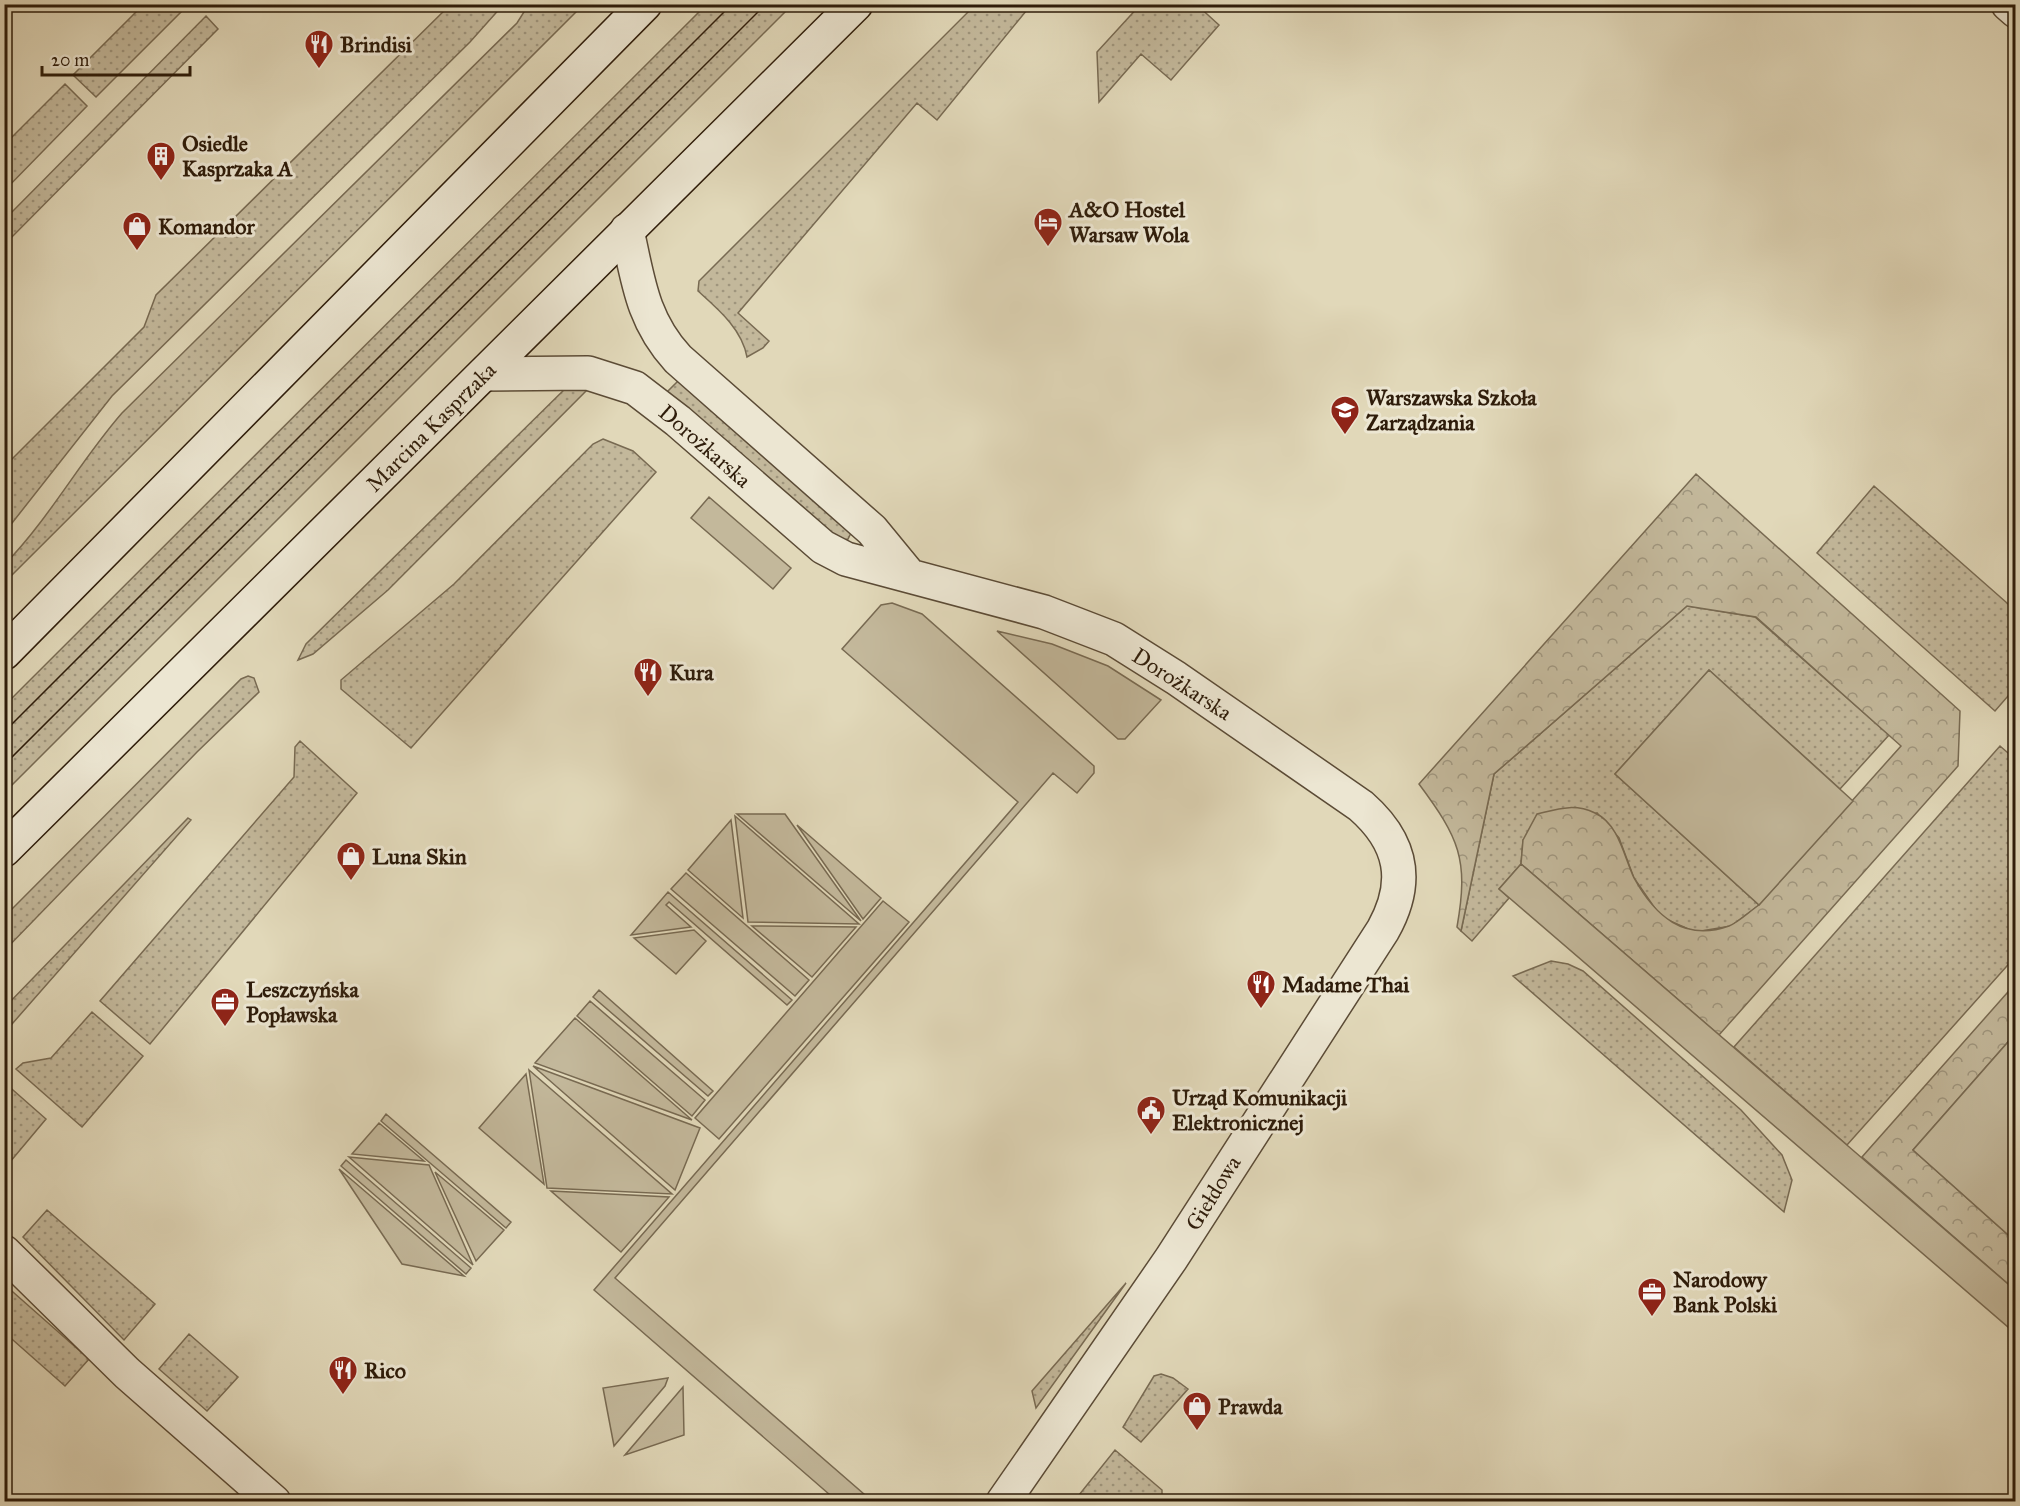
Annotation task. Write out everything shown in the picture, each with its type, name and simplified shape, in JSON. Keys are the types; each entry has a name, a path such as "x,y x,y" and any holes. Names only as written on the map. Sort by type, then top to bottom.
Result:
{"street":[{"path":"4,653 645,4"},
{"name":"Marcina Kasprzaka","path":"4,850 856,4"},
{"path":"2008,4 2016,11"},
{"path":"627,231 644,308 658,337 678,359 872,530 909,575"},
{"name":"Dorożkarska","path":"484,374 588,373 635,388 678,421 823,547 846,559 1044,612 1105,635 1147,658 1361,806 1376,819 1388,835 1399,874"},
{"name":"Giełdowa","path":"1004,1502 1171,1259 1383,930 1393,913 1398,894 1399,874"},
{"path":"4,1252 127,1373 274,1502"}],"green space":[{"path":"144,4 173,5 181,12 96,97 73,75"},
{"path":"451,4 503,5 470,42 112,396 5,532 5,466 144,327 156,295"},
{"path":"529,4 583,5 5,582 5,564 36,528 122,413 517,23"},
{"path":"706,5 792,5 5,792 5,705"},
{"path":"979,5 1031,5 937,120 917,103 738,313 769,341 763,348 747,357 735,329 721,312 698,291 699,281 970,10"},
{"path":"1140,5 1197,5 1219,25 1171,80 1141,54 1099,102 1097,52"},
{"path":"206,16 218,29 5,244 5,219"},
{"path":"65,84 87,106 5,190 5,144"},
{"path":"681,378 851,533 848,539 837,542 667,392"},
{"path":"595,382 388,590 313,654 298,660 306,644 571,383"},
{"path":"603,439 633,451 656,472 411,748 341,689 341,680 454,584 593,444"},
{"path":"1696,474 1960,711 1958,766 1719,1035 1521,864 1523,840 1537,814 1566,808 1580,808 1595,813 1610,825 1642,892 1661,914 1672,922 1698,931 1713,930 1733,924 1759,905 1901,746 1756,617 1687,606 1494,774 1461,931 1457,927 1462,884 1458,850 1444,820 1419,784"},
{"path":"1874,486 2015,610 2015,688 1995,711 1817,553"},
{"path":"709,497 791,568 773,589 691,518"},
{"path":"892,603 922,614 1094,766 1094,773 1077,793 1053,773 615,1278 872,1501 837,1501 594,1290 1018,802 842,649 881,605"},
{"path":"1687,606 1755,617 1889,735 1840,789 1709,670 1615,774 1759,905 1731,926 1695,932 1661,917 1634,878 1619,838 1597,813 1523,840 1521,864 1499,889 1509,898 1472,941 1461,931 1494,774"},
{"path":"997,631 1052,644 1108,666 1161,700 1125,739 1118,739"},
{"path":"1709,670 1853,801 1759,905 1615,774"},
{"path":"248,676 254,678 259,692 197,752 5,950 5,916 241,679"},
{"path":"300,741 357,793 150,1044 100,1001 294,777 295,747"},
{"path":"2000,746 2015,759 2015,957 1847,1145 1734,1047"},
{"path":"737,814 785,814 861,921"},
{"path":"735,816 859,924 748,922"},
{"path":"188,818 191,820 5,1032 5,1007"},
{"path":"731,820 743,918 688,870"},
{"path":"797,825 881,898 863,919"},
{"path":"1521,864 2015,1290 2015,1333 1499,889"},
{"path":"686,873 809,980 795,996 671,889"},
{"path":"668,892 792,1000 787,1005 669,902 666,905 691,927 631,935"},
{"path":"883,901 909,922 719,1139 695,1118"},
{"path":"752,926 856,927 812,977"},
{"path":"694,930 706,941 676,974 634,938"},
{"path":"1551,961 1568,964 1583,971 1741,1110 1782,1155 1792,1180 1784,1212 1513,976"},
{"path":"2015,984 2015,1034 1913,1150 2015,1241 2015,1290 1862,1157"},
{"path":"599,990 713,1091 708,1096 593,997"},
{"path":"590,1001 705,1100 692,1116 577,1016"},
{"path":"92,1012 143,1056 82,1127 16,1069 23,1063 51,1058"},
{"path":"575,1018 692,1120 535,1063"},
{"path":"2015,1034 2015,1241 1913,1150"},
{"path":"533,1066 700,1128 675,1190"},
{"path":"529,1070 672,1194 547,1188"},
{"path":"526,1074 544,1184 479,1128"},
{"path":"5,1083 46,1119 5,1168"},
{"path":"386,1114 511,1222 506,1228 381,1121"},
{"path":"379,1123 424,1161 352,1154"},
{"path":"349,1157 429,1165 473,1265"},
{"path":"346,1160 471,1268 466,1274 341,1166"},
{"path":"339,1169 464,1276 402,1264"},
{"path":"435,1172 504,1230 476,1261"},
{"path":"551,1191 669,1197 621,1252"},
{"path":"47,1210 155,1304 124,1340 23,1237"},
{"path":"1126,1283 1036,1408 1032,1391"},
{"path":"5,1285 89,1359 65,1386 5,1333"},
{"path":"189,1334 238,1377 207,1411 159,1369"},
{"path":"1161,1374 1173,1378 1188,1389 1141,1442 1123,1427 1154,1376"},
{"path":"668,1378 665,1386 614,1446 603,1388"},
{"path":"683,1387 684,1435 625,1455"},
{"path":"1115,1450 1162,1490 1162,1501 1079,1501 1079,1495"}],"tram line":[{"path":"4,732 732,4"},
{"path":"4,765 766,4"}],"place":[{"name":"Brindisi","path":"319,70"},
{"name":"Osiedle Kasprzaka A","path":"161,182"},
{"name":"A&O Hostel Warsaw Wola","path":"1048,248"},
{"name":"Komandor","path":"137,252"},
{"name":"Warszawska Szkoła Zarządzania","path":"1345,436"},
{"name":"Kura","path":"648,698"},
{"name":"Luna Skin","path":"351,882"},
{"name":"Madame Thai","path":"1261,1010"},
{"name":"Leszczyńska Popławska","path":"225,1028"},
{"name":"Urząd Komunikacji Elektronicznej","path":"1151,1136"},
{"name":"Narodowy Bank Polski","path":"1652,1318"},
{"name":"Rico","path":"343,1396"},
{"name":"Prawda","path":"1197,1432"}]}
